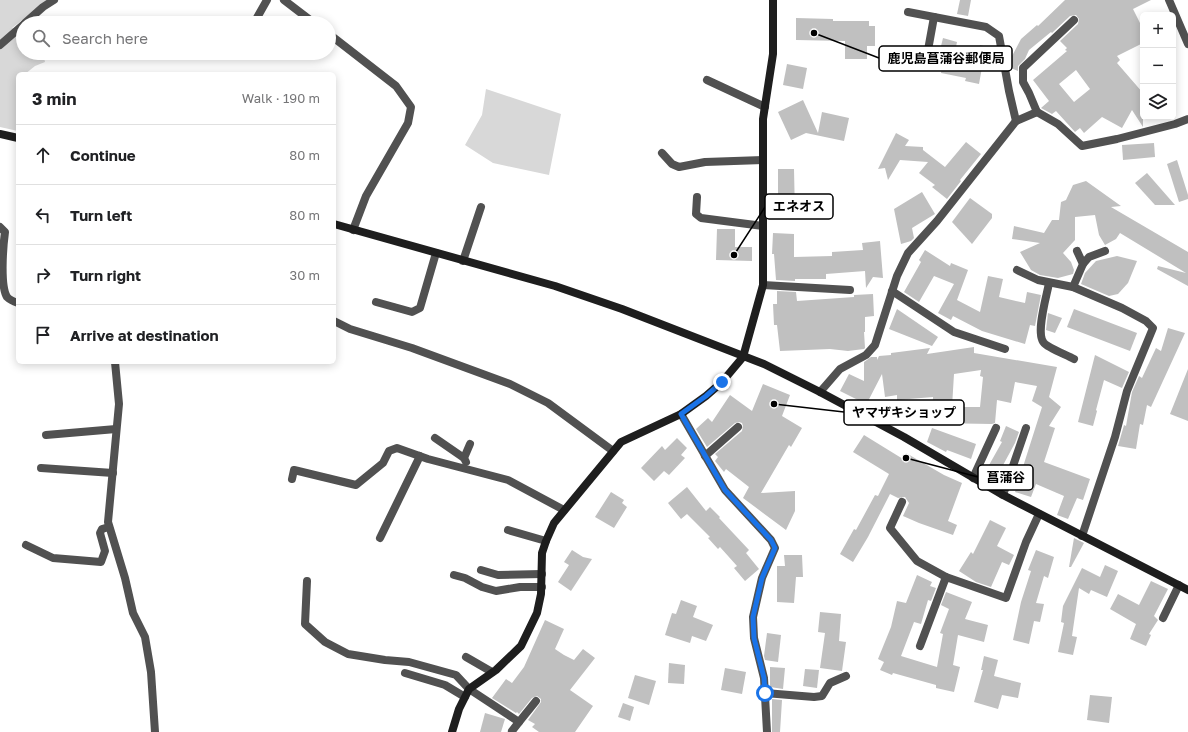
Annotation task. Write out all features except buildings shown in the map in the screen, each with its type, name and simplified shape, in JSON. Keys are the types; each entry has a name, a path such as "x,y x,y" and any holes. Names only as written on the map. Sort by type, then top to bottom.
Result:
{"street":[{"path":"34,16 54,0"},
{"path":"258,16 267,0"},
{"path":"284,0 305,16"},
{"path":"452,732 459,709 469,690 510,658 521,646 538,613 542,587 542,553 554,523 564,510 621,442 681,414 722,382 743,357 763,285 763,119 773,54 773,0"},
{"path":"1169,0 1188,44"},
{"path":"908,12 986,28 998,36 1016,121"},
{"path":"928,50 934,17"},
{"path":"1074,20 1023,68 1022,82 1029,93 1037,112 1058,124 1082,146 1117,139 1188,119"},
{"path":"0,46 16,31"},
{"path":"336,39 396,86 411,107 408,123 366,196 353,230"},
{"path":"707,80 765,107"},
{"path":"820,392 840,369 866,355 875,345 892,292 908,253 937,221 1016,121 1037,112"},
{"path":"0,134 16,138"},
{"path":"662,153 672,164 680,167 705,162 763,160"},
{"path":"697,197 696,214 701,218 763,226"},
{"path":"462,261 482,207"},
{"path":"336,225 436,254 555,286 764,364 904,437 1003,495 1188,590"},
{"path":"0,227 5,232 1,259 4,290 8,298 16,302"},
{"path":"1076,251 1083,264"},
{"path":"1073,287 1083,264 1089,257 1105,251"},
{"path":"376,302 412,312 420,308 436,254"},
{"path":"1017,270 1038,280 1073,287 1122,308 1146,321 1152,328 1128,391 1115,437 1082,536"},
{"path":"1049,283 1042,321 1041,338 1044,344 1074,359"},
{"path":"763,285 850,290"},
{"path":"892,292 954,332 1005,348"},
{"path":"336,322 350,329 412,348 510,384 548,402 613,451"},
{"path":"115,364 119,404 108,522 125,578 133,613 145,637 151,672 155,732"},
{"path":"681,414 725,490 771,540 775,548 762,578 753,617 754,638 764,678 767,732"},
{"path":"705,456 738,427"},
{"path":"974,478 996,428"},
{"path":"1003,495 1026,428"},
{"path":"46,435 116,429"},
{"path":"435,438 464,458 470,470"},
{"path":"464,458 470,444"},
{"path":"292,479 294,470 356,485 383,464 389,451 396,448 508,480 564,510"},
{"path":"380,538 420,456"},
{"path":"41,468 112,473"},
{"path":"902,502 890,528 917,561 946,577 1006,598 1026,542 1040,514"},
{"path":"26,545 54,558 100,562 105,551 100,533 102,529 110,527"},
{"path":"508,530 546,541"},
{"path":"482,570 498,575 542,574"},
{"path":"454,575 465,578 482,587 496,591 520,587 542,587"},
{"path":"920,646 946,577"},
{"path":"307,581 305,624 325,642 348,654 409,662 456,676 469,690 518,722"},
{"path":"1163,618 1179,586"},
{"path":"466,657 492,672"},
{"path":"405,673 445,685 465,697"},
{"path":"765,693 814,697 822,696 830,683 846,676"},
{"path":"512,731 536,701"}],"shaded area":[{"path":"0,0 48,0 27,16 16,16 16,25 12,28 16,30 16,60 45,60 45,62 35,66 28,72 16,72 16,131 0,127"},
{"path":"486,89 561,114 549,175 493,163 465,145 482,115"}],"place":[{"name":"鹿児島菖蒲谷郵便局","path":"814,33"},
{"name":"エネオス","path":"734,255"},
{"name":"ヤマザキショップ","path":"774,404"},
{"name":"菖蒲谷","path":"906,458"}],"route":[{"path":"722,382 681,414 725,490 771,540 775,548 762,578 753,617 754,638 764,678 765,693"}]}
